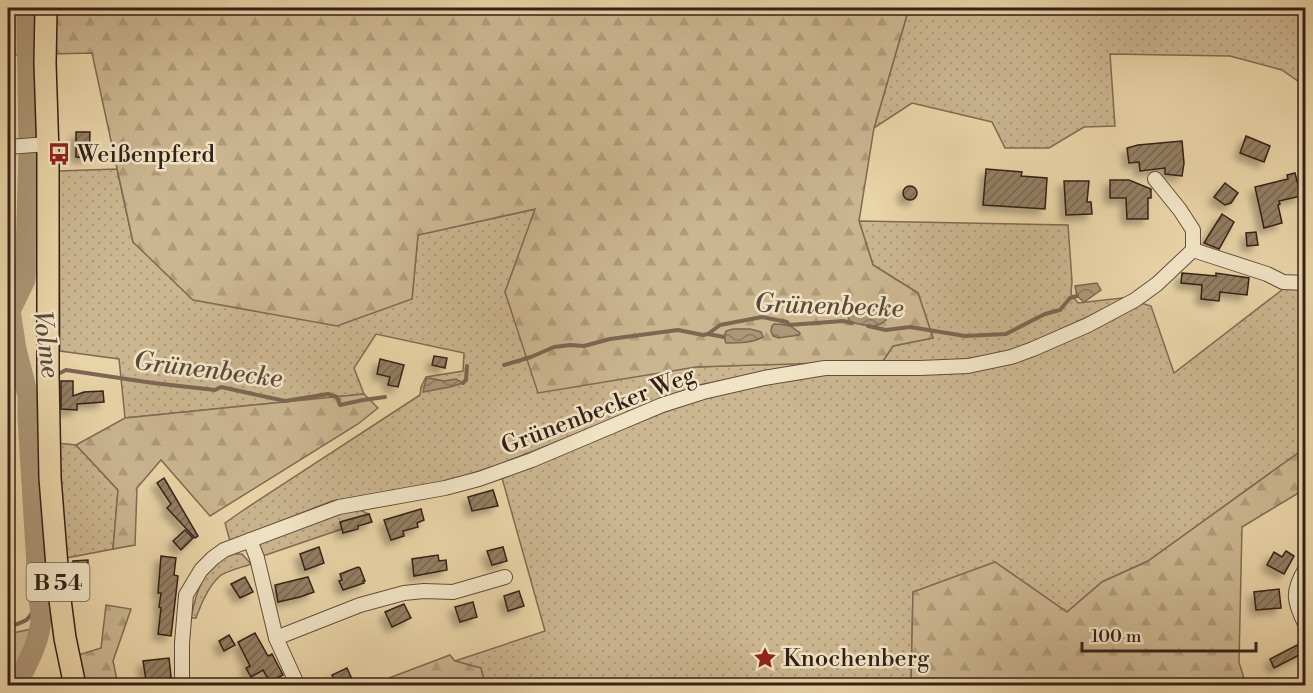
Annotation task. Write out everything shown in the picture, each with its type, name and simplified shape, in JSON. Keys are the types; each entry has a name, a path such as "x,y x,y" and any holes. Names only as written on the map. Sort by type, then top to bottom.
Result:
{"main road":[{"name":"B 54","path":"46,8 42,145 50,478 59,592 65,638 75,686"}],"street":[{"path":"12,146 42,145"},
{"path":"1155,179 1193,230 1192,250 1267,274 1283,282 1305,284"},
{"name":"Grünenbecker Weg","path":"182,686 182,643 186,595 201,570 224,550 339,507 445,488 479,479 532,460 662,405 703,392 764,378 825,368 968,366 1011,357 1088,326 1135,300 1157,284 1192,250"},
{"path":"250,540 257,558 276,638 298,686"},
{"path":"1305,568 1296,592 1297,607 1305,626"},
{"path":"276,638 360,605 404,593 453,592 505,577"}],"green space":[{"path":"8,8 909,8 874,128 859,221 873,265 918,293 933,338 893,346 883,361 696,367 538,393 505,292 535,209 418,235 412,299 337,326 193,300 133,242 92,53 8,55"},
{"path":"909,8 1305,8 1305,86 1282,70 1230,56 1110,54 1115,126 1084,127 1049,148 1005,148 992,122 912,103 874,128"},
{"path":"117,169 133,242 412,299 418,235 536,209 505,292 696,367 825,362 699,385 498,465 445,482 332,501 230,541 225,523 420,395 426,377 463,371 464,353 376,334 354,368 364,394 125,418 119,359 60,351 59,171"},
{"path":"859,221 1068,225 1071,294 1078,303 1131,297 1013,351 966,359 919,362 883,361 893,346 933,338 918,293 873,265"},
{"path":"1287,286 1305,287 1305,448 1148,561 1102,582 1067,612 995,562 913,592 911,685 485,685 481,668 455,661 545,631 502,478 704,396 824,373 1015,362 1141,303 1151,306 1174,373"},
{"path":"364,394 378,408 358,424 210,516 161,460 137,488 135,545 113,549 118,490 76,445 125,418"},
{"path":"56,443 76,445 118,490 113,549 66,558"},
{"path":"1305,448 1305,489 1242,527 1239,662 1246,685 911,685 913,592 995,562 1067,612 1102,582 1148,561"},
{"path":"355,508 369,514 340,522 342,529 257,558 251,543"},
{"path":"230,554 242,554 251,564 220,576 208,590 196,618 191,618 202,581 213,565"},
{"path":"106,605 131,609 113,661 118,685 83,685 75,656 101,648"},
{"path":"36,628 34,658 24,685 8,685 8,634"},
{"path":"450,655 455,661 481,668 485,685 391,685 389,678"}],"water":[{"path":"1097,283 1101,290 1084,302 1077,296 1075,286"},
{"path":"853,304 882,312 886,320 873,326 850,322 849,307"},
{"path":"774,324 789,325 800,333 778,338 773,336 771,331"},
{"path":"750,329 761,332 763,337 750,342 726,343 724,337 726,331"},
{"path":"426,379 444,381 456,379 463,383 423,392"}],"building":[{"path":"76,132 90,132 89,158 76,157"},
{"path":"1246,136 1270,146 1264,162 1240,153"},
{"path":"1182,141 1184,163 1182,176 1165,174 1165,168 1140,171 1139,162 1129,163 1127,148"},
{"path":"986,169 1022,172 1021,176 1047,178 1045,209 983,205"},
{"path":"1295,173 1301,196 1279,201 1282,223 1264,228 1255,187 1288,179 1287,175"},
{"path":"1110,180 1129,180 1151,189 1151,198 1148,198 1148,219 1127,219 1126,198 1110,198"},
{"path":"1064,181 1089,181 1087,202 1091,202 1092,214 1066,215"},
{"path":"1225,183 1238,193 1231,203 1225,205 1214,197"},
{"path":"907,186 913,186 917,193 913,200 907,200 903,196 903,190"},
{"path":"1222,214 1234,222 1219,249 1204,243"},
{"path":"1256,232 1258,245 1247,246 1246,233"},
{"path":"1182,273 1216,276 1216,273 1249,278 1247,295 1220,292 1219,301 1201,299 1202,285 1181,283"},
{"path":"434,356 447,358 445,368 432,365"},
{"path":"380,359 404,365 398,387 388,385 390,377 377,374"},
{"path":"61,381 73,381 73,396 84,392 103,391 104,402 77,404 77,410 61,409"},
{"path":"164,478 198,536 195,538 167,508 171,504 157,483"},
{"path":"493,490 498,506 472,511 468,497"},
{"path":"421,509 424,520 417,523 418,527 403,531 404,536 391,540 384,520"},
{"path":"369,514 372,522 343,533 340,522"},
{"path":"185,530 193,538 181,550 173,541"},
{"path":"319,547 324,563 305,570 300,554"},
{"path":"503,547 507,561 492,565 487,551"},
{"path":"1286,551 1294,556 1284,574 1267,565 1274,552 1282,557"},
{"path":"438,555 439,561 446,560 447,570 414,576 412,559"},
{"path":"161,556 176,558 174,575 178,576 171,636 158,634 161,608 159,607 161,593 158,593"},
{"path":"88,560 88,574 85,575 85,582 75,583 73,561"},
{"path":"358,567 364,583 343,590 339,581 342,580 340,574"},
{"path":"245,577 253,592 240,598 231,584"},
{"path":"308,577 314,592 278,602 275,585"},
{"path":"1279,589 1281,608 1256,610 1254,592"},
{"path":"519,591 524,606 508,611 504,596"},
{"path":"473,602 477,617 460,622 455,607"},
{"path":"404,604 411,618 392,627 385,612"},
{"path":"255,633 268,656 272,654 283,675 270,682 263,670 251,677 246,668 250,666 238,642"},
{"path":"229,635 235,645 224,651 219,641"},
{"path":"1305,641 1305,652 1274,668 1270,659"},
{"path":"169,658 172,686 160,686 160,683 151,684 151,679 146,680 143,661"},
{"path":"347,668 355,686 337,686 332,675"}],"waterway":[{"name":"Volme","path":"16,686 36,644 41,618 28,396 16,349 10,311 25,280 29,152 27,8"},
{"name":"Grünenbecke","path":"868,326 886,330 910,327 965,336 1006,334 1045,314 1060,310 1070,298 1077,296"},
{"name":"Grünenbecke","path":"504,365 554,347 584,346 610,339 678,330 703,335 720,325 762,317 787,322 789,325 843,321 852,323"},
{"path":"708,334 724,337"},
{"name":"Grünenbecke","path":"463,383 466,380 467,366"},
{"name":"Grünenbecke","path":"20,371 26,370"},
{"name":"Grünenbecke","path":"56,375 66,370 215,390 221,387 285,401 328,394 337,397 340,405 385,397"},
{"path":"8,627 28,619 39,599"}],"place":[{"name":"Weißenpferd","path":"59,154"},
{"name":"Knochenberg","path":"765,658"}]}
